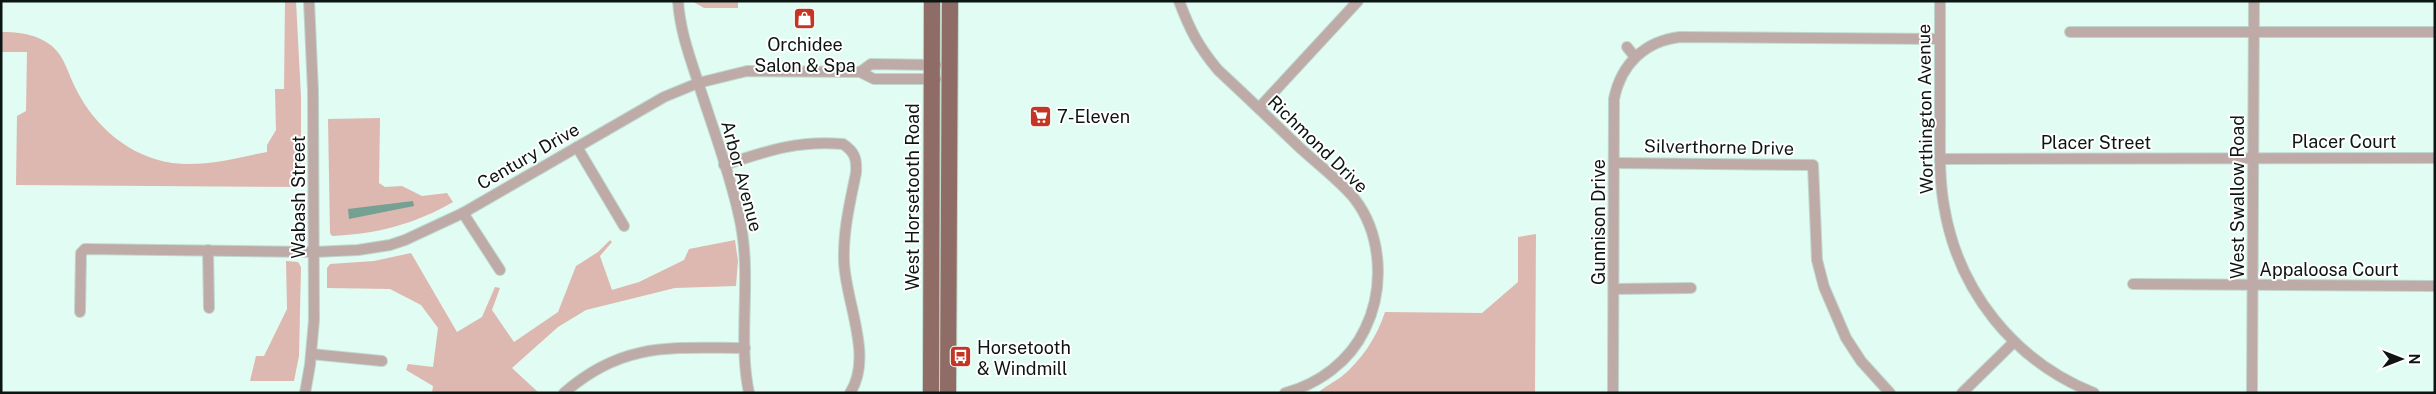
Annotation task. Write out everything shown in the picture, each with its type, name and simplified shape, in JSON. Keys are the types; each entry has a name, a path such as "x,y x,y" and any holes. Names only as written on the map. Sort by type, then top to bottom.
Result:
{"main road":[{"name":"West Horsetooth Road","path":"931,393 932,1"},
{"name":"West Horsetooth Road","path":"948,393 950,1"}],"street":[{"name":"Wabash Street","path":"305,393 311,354 314,252 314,91 309,1"},
{"name":"Arbor Avenue","path":"678,1 683,35 724,165 743,234 746,261 745,365 749,393"},
{"name":"Richmond Drive","path":"1180,1 1192,35 1205,54 1353,198 1365,217 1376,248 1377,291 1369,321 1362,335 1339,364 1325,375 1300,391 1285,393"},
{"path":"1259,108 1358,1"},
{"name":"Worthington Avenue","path":"1940,1 1940,159 1943,205 1955,250 1974,291 1988,312 2014,342 2060,376 2094,393"},
{"name":"West Swallow Road","path":"2252,393 2254,1"},
{"path":"2070,32 2435,32"},
{"name":"Gunnison Drive","path":"1612,393 1615,289 1614,99 1622,74 1635,57 1657,42 1680,37 1940,38"},
{"path":"1627,47 1635,57"},
{"name":"Century Drive","path":"860,72 871,64 932,72 949,72"},
{"name":"Century Drive","path":"80,312 82,250 314,252 358,250 390,245 430,230 463,213 664,97 698,83 747,72 860,72 874,80 932,72"},
{"path":"724,165 760,153 807,142 843,144 855,154 857,162 856,173 844,245 844,263 859,358 858,376 850,393"},
{"path":"577,147 624,226"},
{"name":"Placer Court","path":"2253,158 2435,158"},
{"name":"Placer Street","path":"1940,159 2253,158"},
{"name":"Silverthorne Drive","path":"1615,162 1813,165 1816,260 1824,287 1846,338 1861,362 1890,393"},
{"path":"463,213 500,270"},
{"path":"208,250 209,308"},
{"name":"Appaloosa Court","path":"2133,284 2435,286"},
{"path":"1615,289 1691,288"},
{"path":"1962,393 2014,342"},
{"path":"564,393 593,370 612,360 644,351 663,348 746,348"},
{"path":"311,354 382,361"}],"shaded area":[{"path":"285,1 296,1 301,97 301,187 16,185 17,116 26,111 27,52 1,52 1,32 28,34 52,46 63,60 76,89 93,115 115,138 128,147 157,160 172,163 208,163 267,152 267,145 276,130 275,89 284,89"},
{"path":"692,1 738,1 738,8 704,8"},
{"path":"380,118 379,183 385,187 402,186 422,196 447,193 453,202 410,222 365,233 332,236 330,233 328,119"},
{"path":"413,201 414,206 349,219 348,209"},
{"path":"1536,234 1535,393 1318,393 1341,377 1362,356 1378,330 1385,312 1482,313 1518,282 1518,237"},
{"path":"610,240 612,242 600,256 612,290 639,282 684,260 689,249 735,240 738,261 736,286 675,288 586,310 558,327 512,368 539,393 432,393 433,386 406,370 408,364 433,367 438,328 421,305 390,289 327,288 327,268 330,264 374,261 411,253 457,332 482,317 495,287 500,288 492,310 514,342 558,312 576,266 598,252"},
{"path":"286,261 298,262 301,267 299,356 294,381 250,381 256,356 264,356 287,309"}],"place":[{"name":"Orchidee Salon & Spa","path":"805,19"},
{"name":"7-Eleven","path":"1041,116"},
{"name":"Horsetooth & Windmill","path":"961,357"}]}
